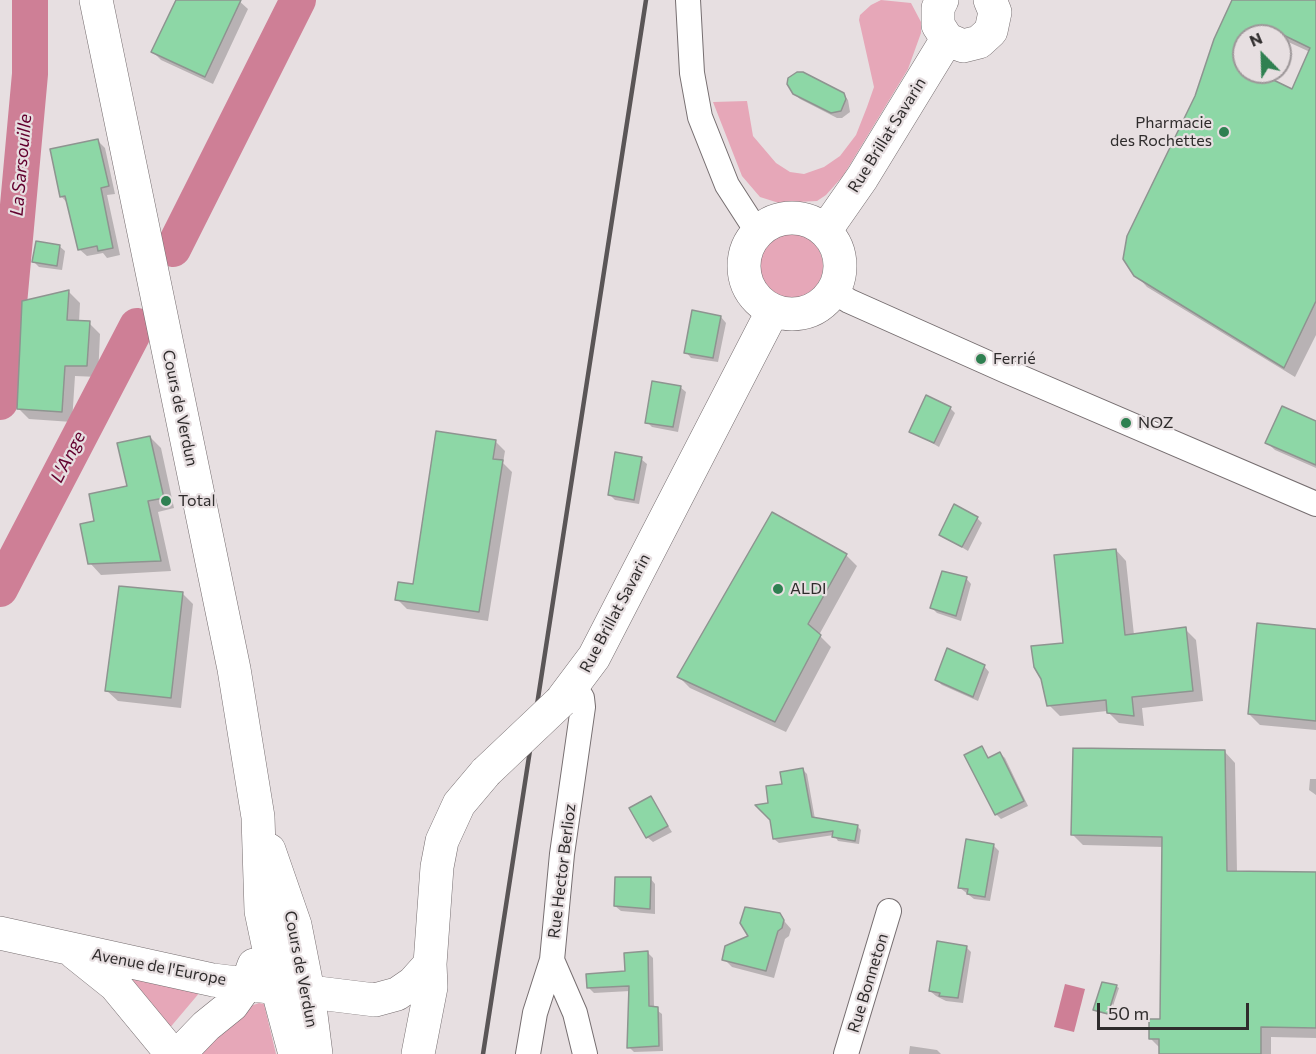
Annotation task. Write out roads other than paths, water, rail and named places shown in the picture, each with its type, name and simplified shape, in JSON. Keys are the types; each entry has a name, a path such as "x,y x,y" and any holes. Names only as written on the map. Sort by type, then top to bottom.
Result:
{"main road":[{"name":"Cours de Verdun","path":"96,0 234,669 258,817 261,911 266,936 262,985 295,1054"},
{"path":"942,0 936,16 938,25 947,39 963,45 986,38 995,22 995,12 990,0"},
{"name":"Rue Brillat Savarin","path":"825,231 862,178 947,39"},
{"path":"787,218 803,219 825,231 837,247 840,272 833,291 817,307 803,313 788,314 773,310 753,293 744,269 750,243 758,233 771,223 787,218"},
{"name":"Rue Brillat Savarin","path":"418,1054 431,987 430,964 437,867 442,841 459,804 486,772 567,694 594,657 773,310"},
{"name":"Cours de Verdun","path":"258,817 295,925 308,991 316,1054"},
{"name":"Avenue de l'Europe","path":"0,933 213,980 308,991"},
{"name":"Avenue de l'Europe","path":"71,950 115,985 172,1054"},
{"path":"308,991 375,1000 397,994 413,983 430,964"},
{"path":"179,1054 206,1026 262,985"}],"street":[{"path":"688,0 692,74 700,117 727,185 758,233"},
{"path":"833,291 849,301 1316,504"},
{"name":"Rue Hector Berlioz","path":"567,694 582,698 584,707 562,854 552,960 575,1013 585,1054"},
{"name":"Rue Bonneton","path":"846,1054 889,912"},
{"path":"528,1054 535,1013 552,960"}],"waterway":[{"name":"La Sarsouille","path":"0,402 30,74 30,0"},
{"name":"L'Ange","path":"173,249 298,0"},
{"name":"L'Ange","path":"0,589 137,326"}],"railway":[{"path":"483,1054 646,0"}],"place":[{"name":"Pharmacie des Rochettes","path":"1224,132"},
{"name":"Ferrié","path":"981,359"},
{"name":"NOZ","path":"1126,423"},
{"name":"Total","path":"166,501"},
{"name":"ALDI","path":"778,589"}]}
